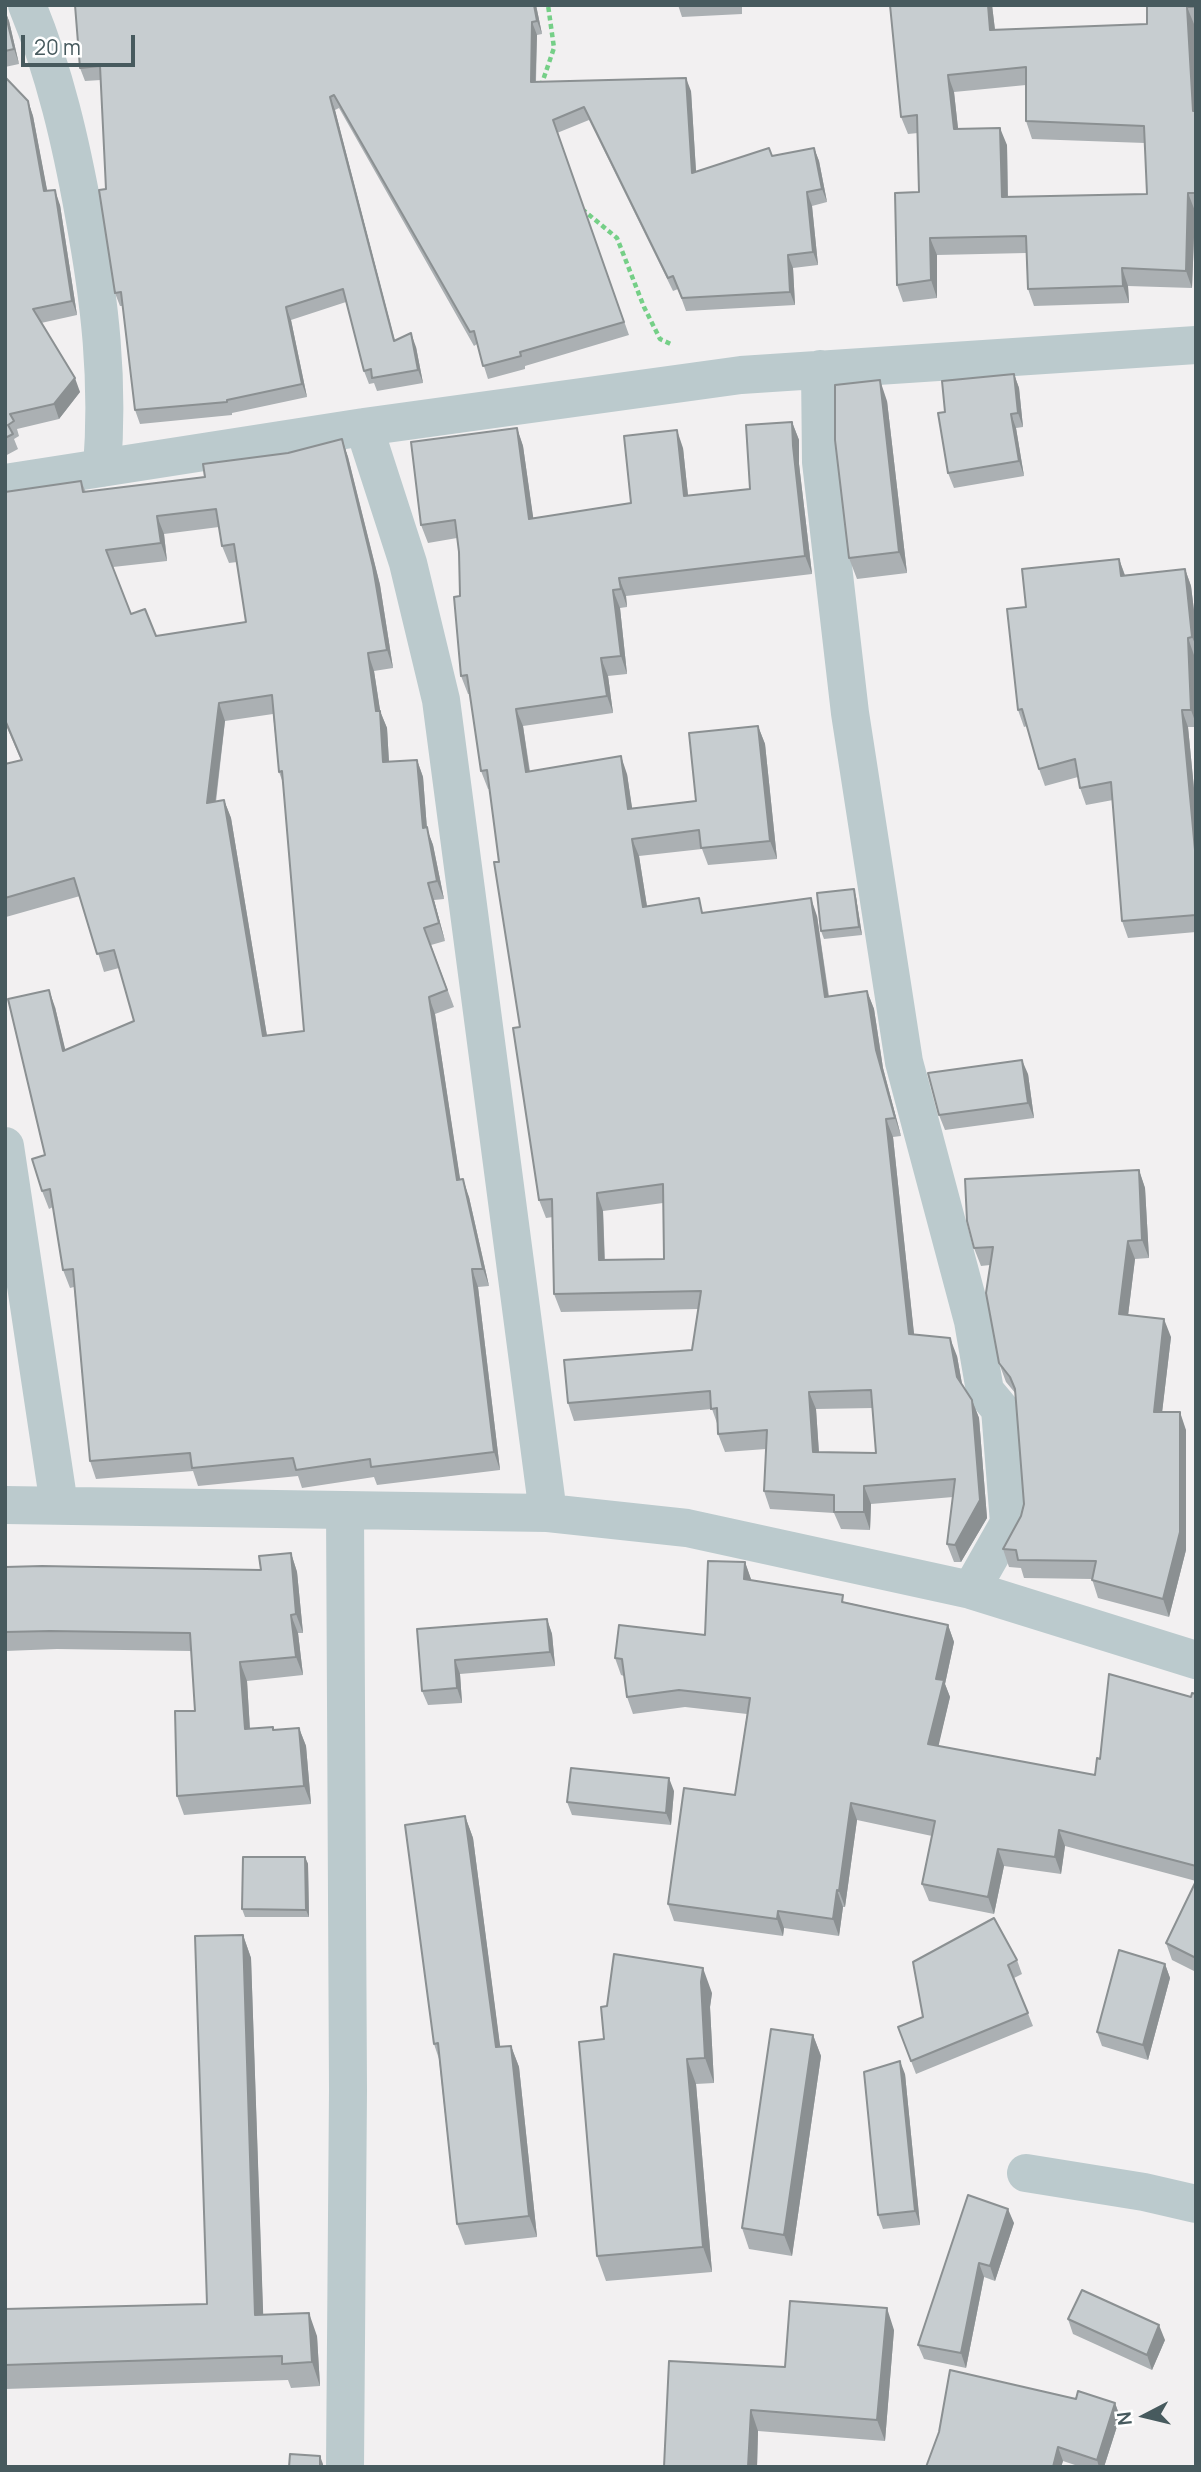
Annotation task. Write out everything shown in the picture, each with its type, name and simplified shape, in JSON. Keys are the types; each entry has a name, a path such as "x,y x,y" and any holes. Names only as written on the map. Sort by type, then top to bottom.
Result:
{"street":[{"path":"27,5 55,83 72,150 102,323 106,421 102,468"},
{"path":"5,483 364,427 741,375 1196,345"},
{"path":"820,369 821,462 850,713 904,1062 972,1321 985,1391 1000,1409 1009,1523 971,1590"},
{"path":"364,427 408,563 441,700 548,1513"},
{"path":"5,1146 59,1506"},
{"path":"5,1505 548,1513 687,1528 971,1590 1196,1660"},
{"path":"345,1510 348,2104 345,2467"},
{"path":"1026,2172 1144,2192 1196,2204"}],"path":[{"path":"542,96 541,85 554,48 548,5"},
{"path":"577,205 617,237 631,277 660,339 683,349"}],"building":[{"path":"75,5 534,5 537,21 532,22 531,82 686,78 692,173 769,148 772,156 814,148 822,189 807,192 813,252 788,255 790,292 682,298 673,276 668,278 584,107 553,120 624,322 520,352 521,356 483,366 474,331 470,332 334,95 330,97 394,341 411,333 418,370 372,378 371,369 364,371 343,289 286,307 302,384 227,402 135,410 121,292 115,293 99,190 106,189 100,66 80,68"},
{"path":"890,5 988,5 990,30 1147,24 1147,5 1195,5 1187,7 1193,111 1196,111 1196,193 1188,193 1186,271 1122,268 1123,286 1028,289 1026,236 930,238 931,280 897,285 895,193 919,192 917,115 901,117","holes":["1026,67 1026,121 1144,126 1147,194 1002,197 1000,128 954,129 948,75"]},
{"path":"5,12 14,49 5,51"},
{"path":"5,77 28,101 44,191 55,190 72,301 33,309 75,378 54,404 10,414 14,421 8,425 13,434 5,438"},
{"path":"1014,374 1018,413 1011,414 1019,461 948,473 938,413 945,412 942,381"},
{"path":"880,380 899,552 849,558 835,440 835,385"},
{"path":"792,422 805,556 619,578 621,589 613,590 621,656 601,658 607,696 516,709 526,772 621,756 628,809 696,801 689,733 758,726 770,841 701,848 699,830 632,839 643,907 699,898 702,913 811,898 825,997 867,991 876,1050 895,1118 886,1119 909,1334 950,1338 957,1377 972,1400 980,1500 955,1545 947,1544 955,1479 864,1486 864,1512 834,1512 834,1495 764,1491 767,1430 718,1434 717,1408 711,1409 710,1391 568,1403 564,1360 692,1350 701,1291 554,1294 552,1199 539,1200 513,1028 520,1027 494,862 499,862 487,770 481,771 467,675 461,676 454,597 460,596 455,520 421,525 411,442 517,428 529,519 631,503 624,436 677,430 684,496 750,489 746,425","holes":["663,1184 664,1259 599,1260 597,1193","871,1390 876,1453 813,1452 809,1392"]},
{"path":"342,439 373,567 387,650 368,653 376,711 380,711 383,762 417,760 423,828 427,827 437,881 428,883 439,923 424,928 447,990 429,997 457,1180 463,1179 483,1269 472,1269 494,1452 371,1467 370,1459 296,1470 293,1458 192,1468 190,1453 90,1461 73,1269 63,1270 50,1189 42,1191 32,1159 45,1155 8,999 49,990 63,1051 134,1021 114,950 97,954 74,878 5,898 5,764 22,760 5,720 5,492 81,481 83,492 205,477 203,464 288,453","holes":["216,509 222,546 234,544 246,622 156,636 145,609 131,614 106,550 161,543 157,516","272,695 279,772 282,771 304,1031 263,1036 224,800 207,803 219,703"]},
{"path":"1119,559 1121,576 1185,569 1192,637 1188,638 1191,710 1182,710 1196,861 1196,915 1122,921 1111,782 1080,788 1075,759 1039,769 1022,709 1018,710 1007,609 1026,607 1022,569"},
{"path":"854,889 859,927 821,931 817,893"},
{"path":"1022,1060 1028,1103 939,1115 928,1073"},
{"path":"1139,1170 1142,1240 1128,1241 1119,1314 1164,1319 1154,1412 1180,1412 1180,1532 1163,1599 1092,1580 1096,1561 1018,1560 1016,1550 1003,1549 1021,1516 1024,1504 1015,1389 999,1363 986,1293 993,1247 974,1248 967,1221 965,1179"},
{"path":"291,1553 296,1614 291,1615 296,1657 240,1662 245,1729 299,1728 304,1786 177,1796 175,1711 195,1711 190,1633 5,1632 5,1567 261,1570 259,1556"},
{"path":"708,1561 745,1562 744,1579 843,1595 842,1602 948,1625 936,1679 944,1680 928,1744 1095,1775 1097,1758 1100,1759 1109,1674 1191,1697 1192,1693 1196,1694 1196,1866 1059,1830 1055,1857 998,1849 988,1897 922,1884 935,1821 851,1803 833,1919 778,1911 777,1919 668,1904 684,1788 735,1795 750,1698 679,1690 627,1697 622,1659 615,1658 619,1625 705,1635"},
{"path":"547,1619 550,1652 455,1660 457,1688 422,1691 417,1629"},
{"path":"571,1768 669,1778 666,1813 567,1802"},
{"path":"465,1816 496,2047 511,2046 529,2216 457,2224 438,2043 434,2044 405,1825"},
{"path":"243,1857 305,1857 306,1910 242,1909"},
{"path":"1196,1881 1196,1958 1166,1943"},
{"path":"994,1918 1017,1960 1008,1965 1028,2013 911,2061 898,2027 923,2017 913,1962"},
{"path":"243,1935 255,2315 309,2313 312,2362 282,2364 282,2356 5,2365 5,2309 207,2304 195,1936"},
{"path":"1119,1950 1165,1964 1143,2045 1097,2032"},
{"path":"614,1954 703,1968 701,1982 705,2058 687,2059 703,2247 597,2256 579,2042 604,2039 601,2007 607,2006"},
{"path":"771,2029 813,2035 784,2235 742,2228"},
{"path":"900,2061 915,2211 878,2215 864,2072"},
{"path":"968,2195 1008,2209 990,2266 979,2263 961,2353 918,2345"},
{"path":"1082,2290 1159,2325 1147,2355 1068,2319"},
{"path":"790,2301 887,2308 877,2420 751,2410 748,2467 664,2467 669,2361 785,2367"},
{"path":"950,2370 1076,2399 1078,2391 1115,2403 1097,2460 1058,2447 1053,2467 926,2467 939,2432"},
{"path":"290,2454 320,2456 320,2467 289,2467"}]}
